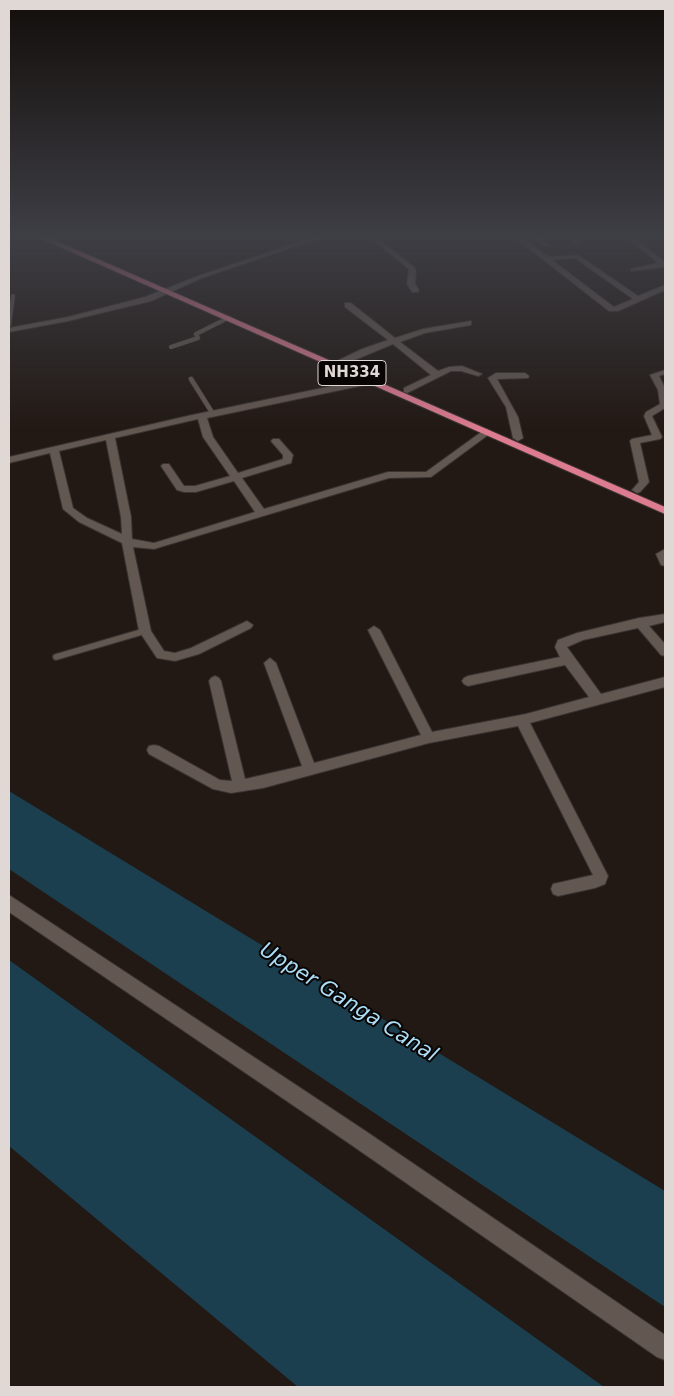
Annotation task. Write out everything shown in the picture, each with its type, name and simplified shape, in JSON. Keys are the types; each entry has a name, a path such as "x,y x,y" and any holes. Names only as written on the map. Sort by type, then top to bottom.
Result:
{"highway":[{"name":"NH334","path":"190,301 226,319 665,511"},
{"name":"NH334","path":"194,301 342,362 665,503"}],"street":[{"path":"9,330 81,317 140,301"},
{"path":"601,301 612,309 632,301"},
{"path":"348,305 436,374"},
{"path":"342,362 393,341 435,328 468,322"},
{"path":"407,390 436,374 456,368 470,370 478,374"},
{"path":"637,490 644,482 635,441 661,437 648,416 665,405 662,390 654,375 665,372"},
{"path":"518,438 510,407 492,378 496,376 525,376"},
{"path":"9,460 202,416 371,381"},
{"path":"202,416 208,437 261,513"},
{"path":"54,450 68,509 83,520 127,541 154,546 388,476 428,475 487,432"},
{"path":"110,437 126,517 127,541 145,631 151,642 161,655 175,657 195,650 247,625"},
{"path":"166,466 177,485 184,489 196,489 288,461 288,455 276,441"},
{"path":"665,552 661,554 665,562"},
{"path":"598,700 568,660 561,647 562,643 567,640 639,622 665,618"},
{"path":"639,622 665,652"},
{"path":"374,630 429,738"},
{"path":"468,681 568,660"},
{"path":"270,663 310,769"},
{"path":"215,681 240,786"},
{"path":"154,750 218,785 240,786 429,738 522,720 665,682"},
{"path":"522,720 601,876 595,882 558,889"},
{"path":"9,903 665,1348"}],"lane":[{"path":"9,325 12,301"},
{"path":"171,348 198,338 196,334 226,319"},
{"path":"191,379 213,414"},
{"path":"56,657 145,631"}],"water":[{"name":"Upper Ganga Canal","path":"9,791 665,1191 665,1307 9,869"},
{"path":"9,960 604,1387 298,1387 9,1146"}]}
